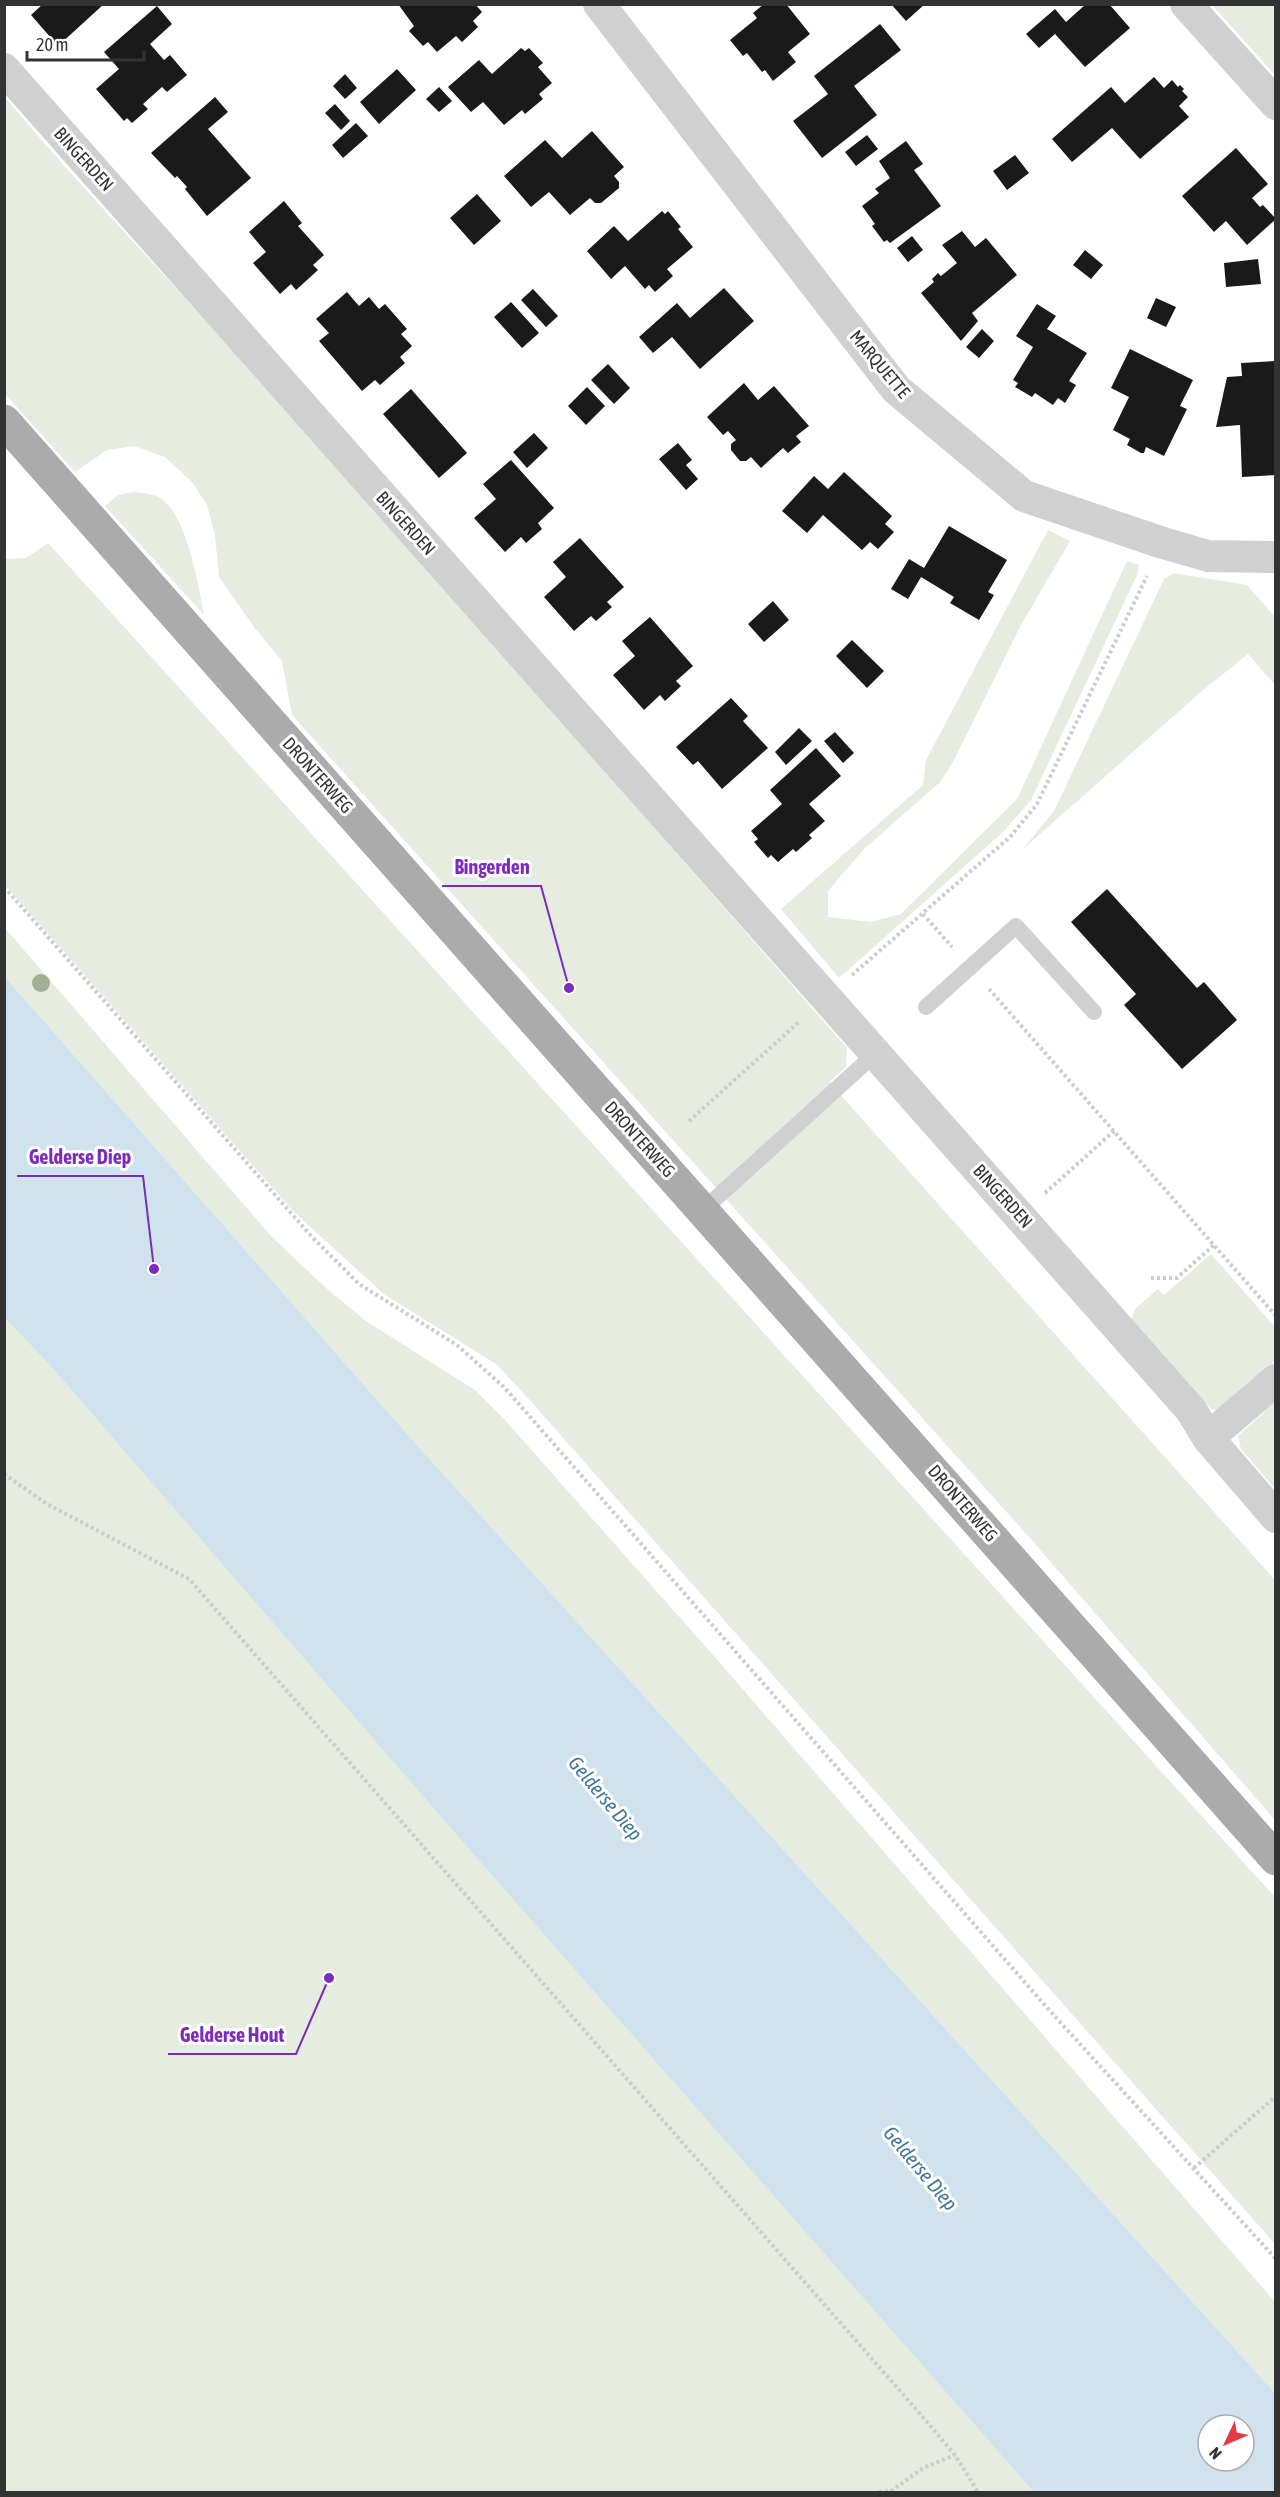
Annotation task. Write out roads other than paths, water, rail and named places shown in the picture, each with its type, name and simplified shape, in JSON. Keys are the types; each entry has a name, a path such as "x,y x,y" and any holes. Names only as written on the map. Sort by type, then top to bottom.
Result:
{"main road":[{"name":"DRONTERWEG","path":"4,421 1275,1859"}],"street":[{"name":"MARQUETTE","path":"599,4 896,389 1024,496 1208,556 1275,558"},
{"path":"1186,4 1275,104"},
{"name":"BINGERDEN","path":"4,69 1020,1215 1191,1410 1208,1438 1275,1517"},
{"path":"1208,1438 1275,1380"}],"lane":[{"path":"926,1007 1016,926 1094,1012"},
{"path":"703,1210 876,1053"}],"water":[{"path":"5,977 415,1443 1275,2393 1275,2492 1034,2492 463,1842 50,1365 5,1318"}],"place":[{"name":"Bingerden","path":"569,988"},
{"name":"Gelderse Diep","path":"154,1269"},
{"name":"Gelderse Hout","path":"329,1978"}]}
